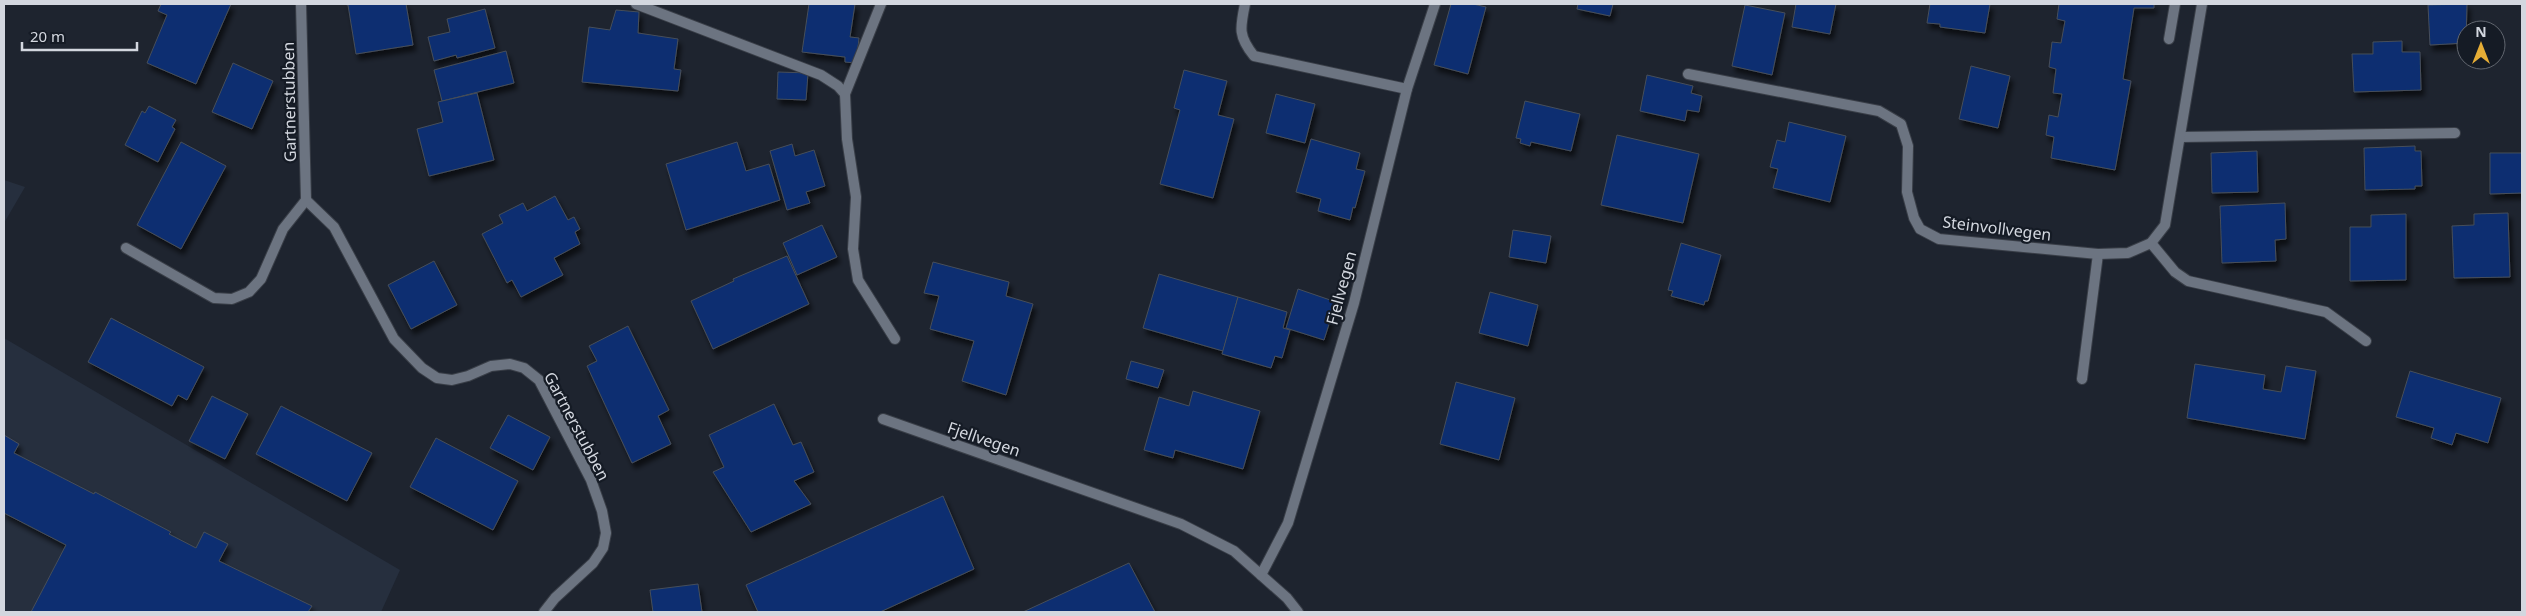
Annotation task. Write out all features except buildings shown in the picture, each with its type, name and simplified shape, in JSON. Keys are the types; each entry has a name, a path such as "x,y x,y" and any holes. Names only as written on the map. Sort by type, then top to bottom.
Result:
{"street":[{"name":"Gartnerstubben","path":"301,4 306,200 334,227 394,339 422,368 437,378 452,380 468,376 491,366 510,364 524,368 539,380 591,480 602,511 606,533 603,548 593,562 555,598 544,612"},
{"path":"636,4 821,75 838,86 845,94"},
{"path":"881,4 845,94 846,139 856,197 853,249 858,280 895,339"},
{"path":"1246,4 1241,26 1242,41 1254,56 1408,89"},
{"name":"Fjellvegen","path":"1262,575 1288,523 1297,494 1354,303 1408,89 1434,4"},
{"path":"2169,39 2175,4"},
{"path":"2202,4 2181,137 2164,225 2151,243 2175,272 2188,281 2326,312 2366,340"},
{"name":"Steinvollvegen","path":"1688,74 1879,111 1901,124 1908,146 1907,192 1914,218 1920,229 1939,239 2098,254 2128,253 2151,243"},
{"path":"2181,137 2455,133"},
{"path":"126,248 214,298 232,299 249,292 261,279 283,229 306,200"},
{"path":"2082,378 2098,254"},
{"name":"Fjellvegen","path":"883,419 1181,524 1234,551 1287,598 1298,612"}],"shaded area":[{"path":"4,180 25,187 4,223"},
{"path":"4,338 400,570 381,612 4,612"}]}
